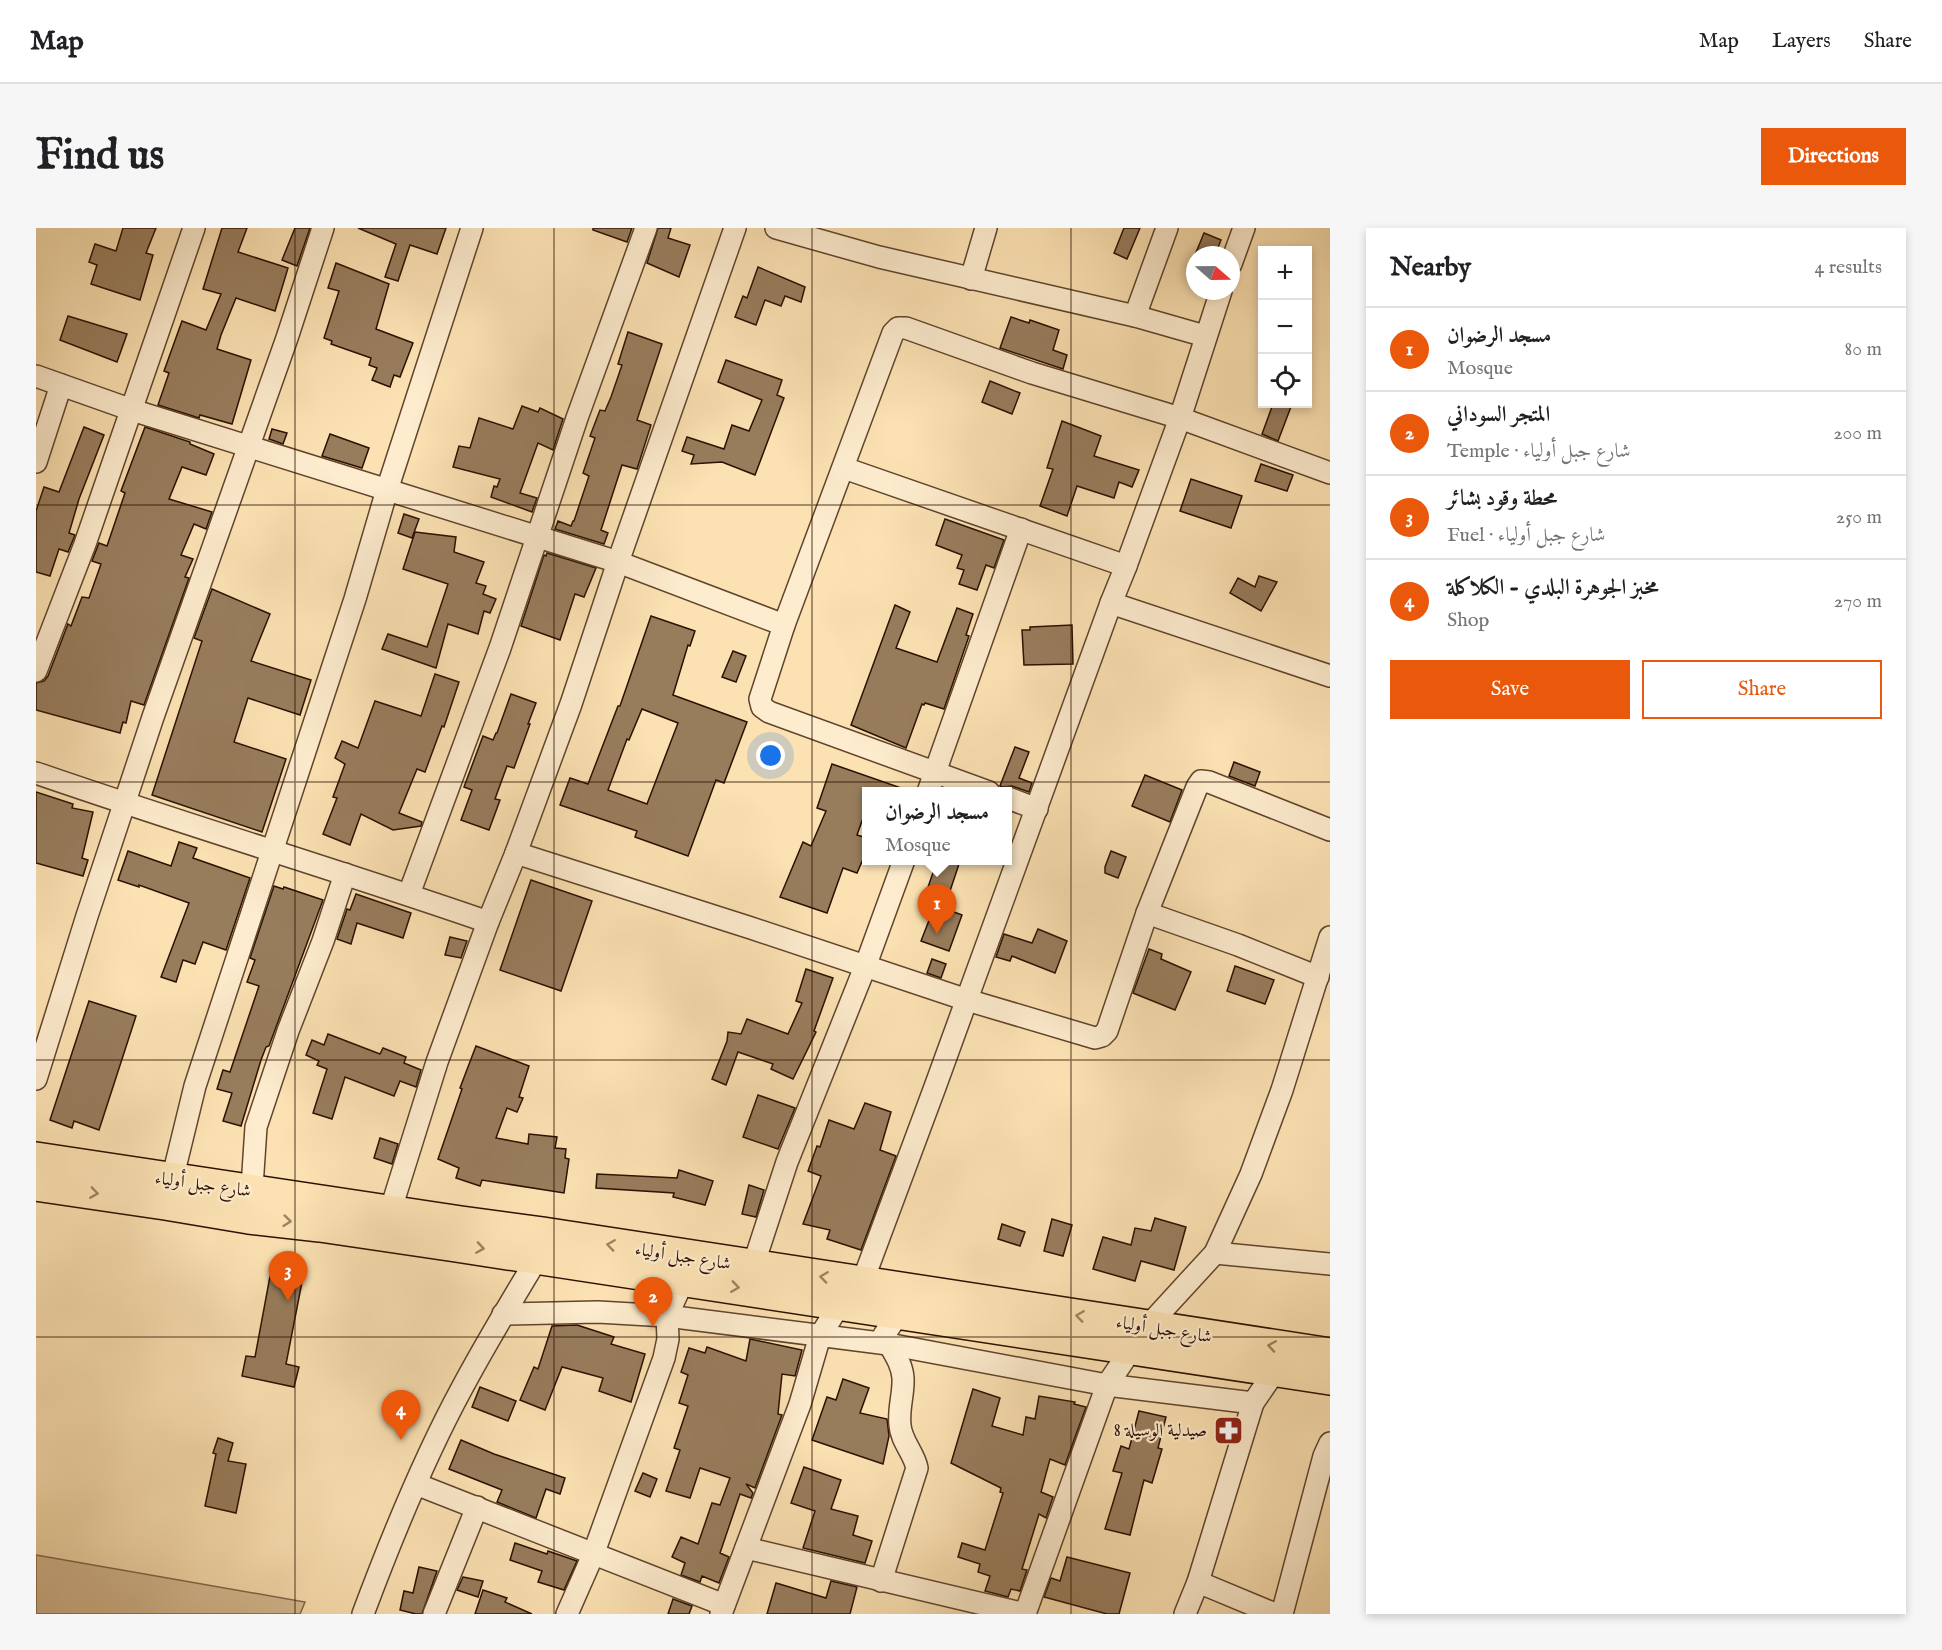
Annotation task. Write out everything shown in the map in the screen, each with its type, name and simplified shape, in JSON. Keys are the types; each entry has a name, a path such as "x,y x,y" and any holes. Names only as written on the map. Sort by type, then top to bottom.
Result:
{"main road":[{"name":"شارع جبل أولياء","path":"36,1159 172,1180 320,1225 753,1266 851,1293 899,1313 1330,1355"},
{"name":"شارع جبل أولياء","path":"36,1184 165,1203 251,1204 390,1212 541,1245 684,1280 851,1293 1140,1337 1275,1371 1330,1378"}],"street":[{"path":"36,671 85,544 194,228"},
{"path":"36,1078 153,717 323,228"},
{"path":"172,1180 195,1086 355,599 387,490 472,228"},
{"path":"409,894 500,648 621,293 646,228"},
{"path":"390,1212 437,1062 571,704 618,562 735,228"},
{"path":"776,228 879,257 1135,316 1205,336"},
{"path":"971,279 986,228"},
{"path":"1135,316 1167,228"},
{"path":"1238,246 1244,228"},
{"path":"416,1484 722,1609 800,1404 820,1336 851,1293 967,1000 1180,418 1218,300"},
{"path":"976,787 769,712 762,707 760,699 784,626 893,333 898,328 906,328 1032,373 1180,418 1330,473"},
{"path":"36,376 132,410 618,562 784,626"},
{"path":"36,462 61,385"},
{"path":"844,468 1126,566"},
{"path":"930,787 1021,529"},
{"path":"1111,603 1330,676"},
{"path":"36,773 409,894 488,922"},
{"path":"516,852 967,1000 1095,1038 1107,1031 1147,913 1197,787 1202,781 1330,830"},
{"path":"1012,800 1037,809"},
{"path":"753,1266 787,1162 865,967 903,865"},
{"path":"251,1204 256,1127 345,874"},
{"path":"1147,913 1238,945 1318,977"},
{"path":"746,1548 1025,1614 1107,1385 1140,1337 1215,1252 1251,1174 1282,1090 1330,937"},
{"path":"363,1614 416,1484 461,1390 541,1245"},
{"path":"1215,1252 1328,1258"},
{"path":"567,1614 593,1555 664,1358 668,1339 667,1316 684,1280"},
{"path":"503,1314 598,1312 667,1316 888,1344 1107,1385 1253,1403"},
{"path":"881,1581 917,1468 915,1458 900,1425 903,1377 901,1365 884,1335 899,1313"},
{"path":"1185,1614 1198,1582 1253,1403 1275,1371"},
{"path":"1282,1614 1324,1456 1330,1443"},
{"path":"434,1614 477,1508"},
{"path":"1198,1582 1275,1614"}],"shaded area":[{"path":"36,1555 305,1602 300,1614 36,1614"}],"building":[{"path":"123,228 156,228 146,253 153,255 140,300 91,284 97,265 89,262 95,244 116,251"},
{"path":"222,228 247,228 238,252 288,268 275,311 236,298 221,335 217,349 251,360 232,424 200,415 199,418 158,405 169,373 164,371 182,321 206,330 221,294 203,289"},
{"path":"295,228 310,228 297,266 282,260"},
{"path":"358,228 446,228 437,254 410,245 398,281 385,277 396,244"},
{"path":"593,228 632,228 627,242 593,230"},
{"path":"658,228 671,228 668,238 690,245 679,277 647,263"},
{"path":"1124,228 1140,228 1127,259 1114,253"},
{"path":"1204,233 1221,240 1219,246 1199,246"},
{"path":"336,263 389,284 376,329 413,343 400,377 394,375 390,387 372,380 377,368 369,365 371,358 331,344 332,341 324,338 339,291 328,288"},
{"path":"758,267 805,287 801,302 785,296 781,306 765,300 756,325 735,317 743,296 747,298"},
{"path":"68,316 127,334 117,362 60,340"},
{"path":"1011,317 1029,323 1030,320 1059,330 1053,350 1067,355 1063,369 1000,348"},
{"path":"628,332 662,344 637,420 651,425 637,469 622,465 601,530 608,533 604,544 555,529 558,521 571,526 574,521 589,476 583,473 595,438 590,436 600,410 605,411 611,397 622,365 618,364"},
{"path":"726,360 782,380 777,395 784,398 755,475 722,462 691,464 694,455 682,451 687,437 724,449 732,425 749,431 762,400 718,382"},
{"path":"990,381 1020,393 1012,414 982,402"},
{"path":"522,406 538,412 540,408 563,419 553,450 538,443 520,493 537,498 532,512 491,497 494,486 497,487 500,479 453,467 459,446 470,448 479,418 513,429"},
{"path":"1272,408 1290,408 1278,441 1262,434"},
{"path":"1062,421 1101,436 1094,456 1139,470 1132,487 1119,482 1114,498 1077,486 1067,516 1040,506 1053,469 1047,468"},
{"path":"84,427 104,435 79,499 69,533 75,535 68,552 59,549 50,576 36,572 36,511 44,487 59,492"},
{"path":"145,427 190,442 214,454 206,475 182,467 169,499 212,512 206,529 194,524 181,555 193,559 185,577 189,578 144,705 131,701 126,723 123,722 120,733 36,710 36,683 44,681 48,676 68,624 71,626 82,597 89,598 101,564 92,561 99,543 107,546 125,493 121,491"},
{"path":"272,429 287,433 283,444 269,439"},
{"path":"330,434 369,448 362,468 322,456"},
{"path":"1261,464 1293,475 1287,491 1255,481"},
{"path":"1191,479 1242,496 1231,528 1180,511"},
{"path":"404,514 419,519 412,538 398,533"},
{"path":"945,519 1004,540 994,568 986,565 977,590 959,584 964,570 957,568 962,555 936,545"},
{"path":"415,532 456,537 454,552 484,562 476,583 486,586 483,594 496,599 490,613 484,611 478,634 448,624 436,668 382,649 388,634 427,647 448,584 403,569"},
{"path":"547,553 596,568 584,597 575,594 560,640 521,626 544,555 546,556"},
{"path":"1259,576 1277,582 1261,611 1230,593 1238,578 1255,587"},
{"path":"212,589 270,614 251,661 311,680 300,715 248,698 234,742 286,759 262,832 152,795 202,641 194,638"},
{"path":"895,605 910,612 896,648 937,662 957,608 973,614 966,635 969,636 944,709 922,704 906,748 851,725"},
{"path":"651,616 695,631 690,646 688,645 673,695 747,722 724,783 716,780 688,856 635,837 637,831 560,805 570,778 588,784 618,706 620,706","holes":["642,709 678,723 647,804 608,790 627,739 629,740"]},
{"path":"1072,625 1073,664 1024,665 1022,630 1030,630 1030,627"},
{"path":"733,651 746,656 736,682 722,677"},
{"path":"435,674 459,682 444,727 442,726 425,772 417,769 399,813 422,822 421,826 393,830 361,814 350,845 323,834 337,798 333,797 345,764 335,758 342,741 358,748 375,701 421,716"},
{"path":"511,694 536,703 514,768 507,766 495,799 500,800 489,830 461,820 472,790 464,787 483,736 493,740"},
{"path":"1015,747 1029,752 1019,778 1032,783 1029,792 1012,786 1000,786"},
{"path":"1234,762 1260,772 1255,786 1229,776"},
{"path":"832,764 898,787 862,787 862,821 857,835 862,836 862,862 857,873 843,868 827,913 780,897 803,842 811,846 826,811 817,808"},
{"path":"1145,775 1182,790 1170,822 1132,806"},
{"path":"36,792 73,804 72,808 93,812 82,858 88,860 83,876 36,863"},
{"path":"179,842 197,848 193,858 250,878 226,950 203,942 195,964 183,960 176,982 161,977 189,903 118,880 128,851 171,866"},
{"path":"1111,851 1126,857 1118,878 1105,873"},
{"path":"936,865 959,865 947,900 926,893"},
{"path":"531,880 592,901 561,991 500,970"},
{"path":"274,886 323,900 269,1046 266,1047 261,1060 241,1126 223,1121 232,1093 217,1089 223,1070 230,1072 259,986 247,982 255,960 250,958"},
{"path":"356,894 411,913 403,938 357,923 351,944 337,939 347,909 350,910"},
{"path":"935,905 962,915 949,951 921,941"},
{"path":"1038,929 1067,941 1055,973 1012,956 1010,961 996,957 1004,934 1032,943"},
{"path":"450,937 467,941 461,958 445,955"},
{"path":"1149,949 1162,954 1161,959 1191,972 1175,1010 1133,993"},
{"path":"932,959 946,964 941,978 927,973"},
{"path":"1235,966 1274,980 1265,1004 1227,991"},
{"path":"806,969 833,978 814,1031 816,1032 793,1079 771,1069 773,1064 738,1052 726,1085 712,1079 727,1041 728,1032 741,1034 747,1019 788,1034 802,1003 796,1001"},
{"path":"89,1001 136,1016 99,1130 74,1121 72,1128 50,1120"},
{"path":"328,1034 380,1054 383,1048 406,1057 404,1063 421,1070 416,1087 400,1081 394,1096 345,1077 332,1119 313,1113 327,1069 317,1065 319,1061 306,1055 312,1040 324,1045"},
{"path":"476,1046 529,1066 519,1097 523,1098 517,1112 507,1108 496,1138 528,1144 529,1134 557,1137 555,1148 566,1149 565,1158 569,1159 564,1193 482,1180 480,1186 456,1178 459,1168 438,1159"},
{"path":"758,1095 795,1108 778,1149 743,1137"},
{"path":"865,1103 891,1112 880,1150 896,1156 861,1250 827,1239 830,1230 803,1224 821,1176 808,1171 817,1146 820,1147 829,1120 854,1129"},
{"path":"380,1138 398,1144 392,1164 374,1158"},
{"path":"679,1170 713,1181 705,1205 673,1197 674,1193 596,1188 597,1174 677,1178"},
{"path":"749,1185 764,1190 756,1217 742,1214"},
{"path":"1155,1218 1186,1227 1174,1270 1141,1261 1135,1281 1093,1269 1103,1237 1131,1245 1135,1228 1151,1231"},
{"path":"1052,1219 1072,1225 1063,1256 1044,1251"},
{"path":"1002,1224 1025,1232 1020,1246 998,1239"},
{"path":"271,1271 303,1277 286,1364 299,1367 294,1387 242,1376 246,1356 255,1357"},
{"path":"577,1325 614,1337 611,1344 645,1354 631,1402 599,1391 603,1378 562,1367 545,1410 520,1400 534,1367 538,1369 552,1326"},
{"path":"750,1339 802,1350 795,1376 782,1374 778,1414 782,1415 755,1488 746,1484 753,1493 751,1498 740,1494 720,1553 729,1557 719,1583 702,1576 700,1582 681,1575 685,1563 672,1557 681,1537 698,1544 712,1503 720,1505 730,1478 700,1468 690,1498 666,1491 680,1450 674,1448 688,1406 679,1403 688,1375 681,1372 689,1348 705,1353 707,1347 746,1361"},
{"path":"843,1379 869,1388 860,1413 887,1419 889,1436 883,1464 812,1440 827,1397 836,1400"},
{"path":"480,1387 516,1401 508,1421 472,1407"},
{"path":"973,1389 1000,1398 992,1426 1023,1435 1026,1417 1035,1419 1039,1396 1075,1402 1074,1404 1086,1407 1065,1465 1050,1459 1041,1492 1053,1497 1046,1518 1039,1514 1022,1569 1027,1570 1020,1591 1011,1589 1008,1597 985,1591 990,1576 978,1572 980,1564 958,1557 962,1543 985,1550 1003,1493 1000,1492 1001,1488 951,1463"},
{"path":"1139,1411 1166,1417 1158,1448 1162,1449 1152,1483 1144,1480 1130,1535 1105,1529 1122,1473 1113,1471 1121,1446 1129,1449"},
{"path":"218,1438 233,1443 228,1461 246,1464 236,1513 205,1506 216,1454 213,1453"},
{"path":"461,1440 494,1454 565,1478 560,1494 546,1489 536,1518 497,1502 502,1490 449,1469"},
{"path":"804,1467 841,1480 831,1509 858,1516 853,1535 872,1541 865,1563 803,1548 815,1511 791,1503"},
{"path":"643,1473 657,1479 650,1497 635,1491"},
{"path":"515,1543 577,1561 564,1590 538,1582 542,1571 510,1560"},
{"path":"1067,1557 1130,1573 1119,1614 1107,1614 1044,1597 1051,1578 1060,1581"},
{"path":"419,1567 437,1571 422,1614 416,1614 400,1610 404,1591 413,1593"},
{"path":"463,1577 483,1581 478,1597 457,1590"},
{"path":"831,1581 857,1587 850,1614 767,1614 776,1583 826,1598"},
{"path":"483,1590 507,1598 505,1602 532,1614 475,1614"},
{"path":"673,1599 692,1606 689,1614 668,1614"}],"place":[{"name":"مسجد الرضوان","path":"937,934"},
{"name":"محطة وقود بشائر","path":"288,1301"},
{"name":"المتجر السوداني","path":"653,1327"},
{"name":"صيدلية الوسيلة 8","path":"1228,1430"},
{"name":"مخبز الجوهرة البلدي - الكلاكلة","path":"401,1440"}]}
